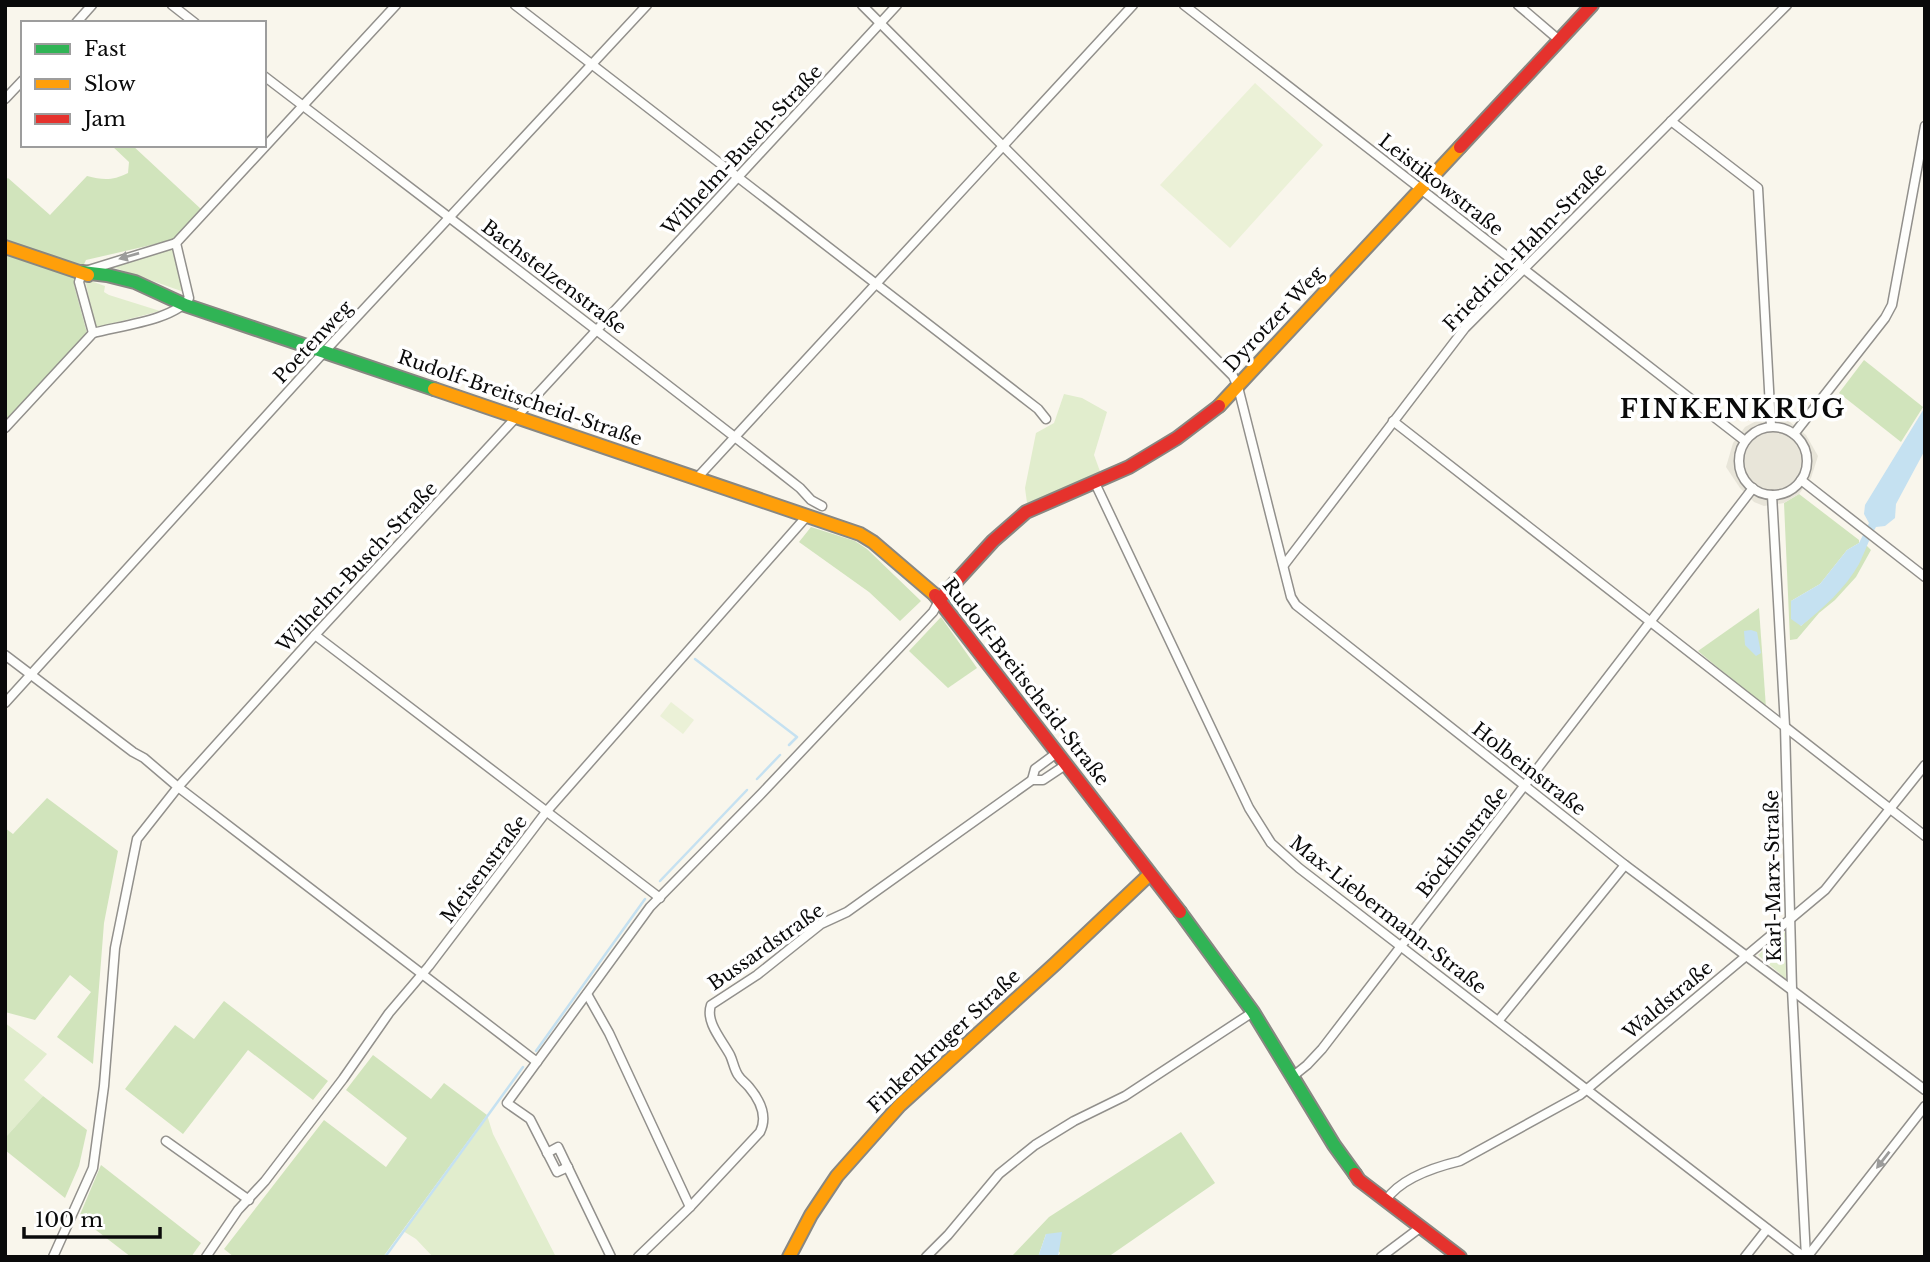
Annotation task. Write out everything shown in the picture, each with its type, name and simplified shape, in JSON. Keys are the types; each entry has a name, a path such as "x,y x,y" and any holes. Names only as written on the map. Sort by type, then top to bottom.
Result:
{"street":[{"path":"78,21 92,5"},
{"path":"172,5 192,21"},
{"path":"266,146 397,5"},
{"path":"515,5 1038,409 1046,419"},
{"name":"Poetenweg","path":"5,703 325,351 648,5"},
{"path":"862,5 1233,376 1238,387"},
{"name":"Wilhelm-Busch-Straße","path":"53,1257 93,1168 104,1086 115,948 136,839 178,787 315,635 897,5"},
{"path":"697,478 1133,5"},
{"name":"Leistikowstraße","path":"1184,5 1745,441"},
{"path":"1518,5 1559,40"},
{"name":"Dyrotzer Weg","path":"940,599 1007,527 1025,513 1045,500 1095,483 1166,446 1193,428 1238,387 1592,5"},
{"name":"Friedrich-Hahn-Straße","path":"1284,565 1465,328 1787,5"},
{"name":"Bachstelzenstraße","path":"266,78 531,281 598,329 800,488 811,500 822,506"},
{"path":"6,96 21,82"},
{"path":"1671,121 1758,188 1771,426"},
{"path":"1794,434 1885,318 1892,305 1925,126"},
{"path":"93,333 79,282 82,272 176,243 265,147"},
{"path":"5,428 93,333 173,313 185,305 189,298 176,243"},
{"name":"Rudolf-Breitscheid-Straße","path":"5,247 169,304 185,305 325,351 860,534 873,542 940,599 1208,948 1253,1012 1352,1171 1369,1188 1460,1257"},
{"name":"Holbeinstraße","path":"1238,387 1291,597 1296,606 1625,865 1925,1090"},
{"path":"1393,421 1925,836"},
{"path":"1771,426 1784,428 1794,434 1803,444 1807,456 1806,469 1801,480 1783,493 1772,495 1753,488 1744,478 1739,466 1745,441 1757,431 1771,426"},
{"path":"1801,480 1925,577"},
{"name":"Max-Liebermann-Straße","path":"1095,483 1258,826 1271,843 1299,868 1805,1257"},
{"name":"Böcklinstraße","path":"1292,1077 1322,1049 1753,488"},
{"name":"Karl-Marx-Straße","path":"1772,495 1785,726 1792,989 1805,1257"},
{"name":"Meisenstraße","path":"206,1257 238,1210 249,1200 343,1079 389,1013 429,966 546,812 807,516"},
{"path":"611,1257 568,1167 557,1172 530,1119 507,1103 650,907 933,612 940,599"},
{"path":"315,635 660,898"},
{"path":"5,655 144,758 178,787 537,1062"},
{"name":"Bussardstraße","path":"1032,780 1035,769 1058,752"},
{"name":"Bussardstraße","path":"638,1257 690,1207 760,1132 764,1124 763,1112 751,1089 738,1077 731,1057 711,1022 711,1005 757,975 821,924 847,912 1032,780 1043,780 1067,764"},
{"name":"Waldstraße","path":"1386,1200 1407,1181 1446,1164 1460,1161 1588,1089 1825,890 1925,765"},
{"path":"1499,1020 1625,865"},
{"name":"Finkenkruger Straße","path":"789,1257 819,1200 838,1173 881,1125 926,1080 1150,874"},
{"path":"587,994 609,1033 690,1207"},
{"path":"926,1257 948,1236 999,1174 1035,1145 1074,1121 1125,1096 1253,1012"},
{"path":"1805,1257 1925,1106"},
{"path":"166,1141 249,1200"},
{"path":"1381,1257 1421,1227"},
{"path":"1745,1257 1767,1228"}],"green space":[{"path":"1255,83 1323,145 1230,248 1160,185"},
{"path":"113,147 134,147 202,210 173,240 86,260 74,285 87,333 5,425 5,180 8,178 50,215 87,176 108,179 117,177 128,173 129,162"},
{"path":"174,245 184,292 107,265"},
{"path":"85,279 105,286 104,292 109,295 160,311 95,328"},
{"path":"1864,360 1923,407 1901,442 1839,393"},
{"path":"1064,394 1082,398 1107,412 1094,455 1101,474 1027,503 1025,488 1036,433 1054,423"},
{"path":"1799,494 1859,540 1859,543 1847,550 1820,584 1791,601 1801,626 1847,580 1866,545 1871,550 1856,577 1797,639 1790,640 1784,503"},
{"path":"811,527 855,541 867,549 921,601 900,621 869,592 799,542"},
{"path":"1759,608 1766,708 1698,651"},
{"path":"941,617 977,668 948,688 909,651"},
{"path":"671,702 694,720 683,734 660,716"},
{"path":"47,798 118,851 104,923 93,1064 57,1037 91,992 70,975 35,1020 5,1012 5,828 13,834"},
{"path":"1785,932 1786,978 1786,979 1758,955"},
{"path":"224,1001 328,1081 313,1100 248,1050 183,1134 125,1089 175,1025 194,1039"},
{"path":"5,1023 47,1054 24,1080 43,1096 5,1138"},
{"path":"373,1055 431,1099 444,1083 487,1115 383,1257 234,1257 224,1249 324,1120 386,1167 407,1138 346,1090"},
{"path":"43,1096 87,1130 79,1166 65,1198 5,1150 5,1138"},
{"path":"487,1115 493,1134 556,1257 433,1257 416,1239 403,1231"},
{"path":"1181,1132 1215,1183 1108,1257 1058,1257 1060,1253 1046,1234 1038,1257 1011,1257 1049,1217"},
{"path":"101,1165 201,1243 191,1257 131,1257 79,1217"}],"shaded area":[{"path":"1780,418 1790,422 1806,435 1818,456 1811,478 1799,494 1784,503 1764,506 1754,502 1740,488 1726,467 1733,443 1745,427 1760,419"}],"water":[{"path":"1925,407 1925,450 1896,504 1895,518 1885,526 1876,527 1859,564 1847,582 1801,626 1791,619 1791,601 1820,584 1847,550 1859,543 1869,523 1864,514 1865,505"},
{"path":"1744,631 1757,632 1761,653 1756,656 1745,645"},
{"path":"1062,1232 1058,1257 1038,1257 1046,1234"}],"waterway":[{"path":"695,659 797,737 789,745"},
{"path":"757,779 780,755"},
{"path":"660,881 747,790"},
{"path":"536,1051 645,899"},
{"path":"385,1257 523,1067"}],"traffic: fast":[{"path":"82,272 135,282 185,305 434,389"},
{"path":"1180,912 1253,1012 1334,1145 1355,1174"}],"traffic: slow":[{"path":"1219,406 1460,147"},
{"path":"5,247 88,275"},
{"path":"434,389 860,534 935,595"},
{"path":"789,1257 811,1215 837,1176 900,1105 1150,874"}],"traffic: jam":[{"path":"1460,147 1592,5"},
{"path":"940,599 993,541 1026,512 1129,467 1177,438 1219,406"},
{"path":"935,595 1180,912"},
{"path":"1355,1174 1359,1180 1460,1257"}],"district":[{"name":"FINKENKRUG","path":"1733,409"}]}
